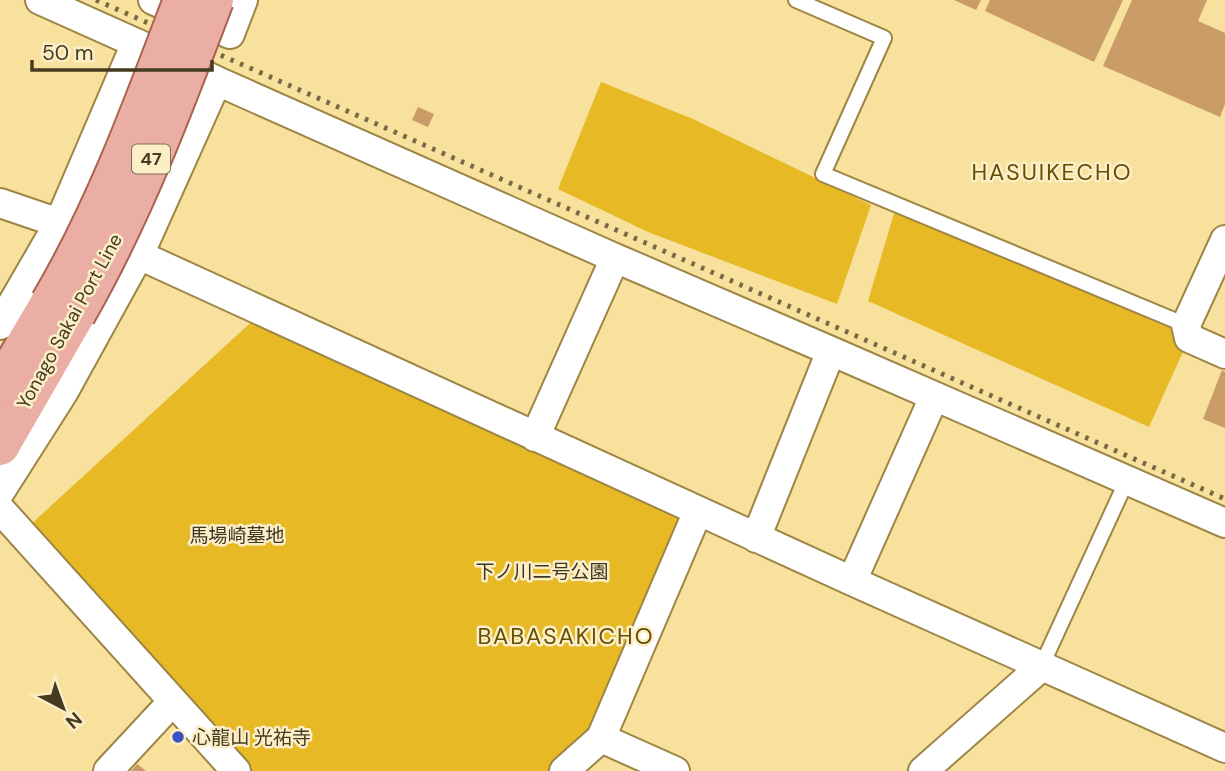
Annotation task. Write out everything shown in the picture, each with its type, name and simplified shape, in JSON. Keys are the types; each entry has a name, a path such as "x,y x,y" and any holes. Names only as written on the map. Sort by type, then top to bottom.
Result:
{"main road":[{"name":"Yonago Sakai Port Line","path":"0,446 63,308 72,265 134,129 184,0"},
{"name":"Yonago Sakai Port Line","path":"0,388 63,308 97,277 160,139 222,17"}],"street":[{"path":"40,0 615,258 1225,523"},
{"path":"153,0 222,17 243,0"},
{"path":"0,325 59,223 136,43"},
{"path":"0,492 64,393 139,255 217,81"},
{"path":"0,203 139,255 756,538 1225,748"},
{"path":"1225,240 1186,325 1189,338 1225,354"},
{"path":"535,437 615,258"},
{"path":"756,538 831,351"},
{"path":"852,581 934,397"},
{"path":"0,509 236,771"},
{"path":"564,771 601,738 698,511"},
{"path":"923,771 1041,667"},
{"path":"108,771 173,701"},
{"path":"601,738 675,771"}],"lane":[{"path":"796,0 884,38 823,174 1186,325"},
{"path":"1041,667 1127,480"}],"green space":[{"path":"601,82 693,119 871,205 837,304 648,232 558,189"},
{"path":"895,210 1178,330 1186,345 1149,427 868,301"},
{"name":"馬場崎墓地","path":"258,316 392,379 388,385 688,515 592,732 550,771 252,771 29,526"}],"building":[{"path":"954,0 981,0 976,10"},
{"path":"990,0 1123,0 1094,62 985,11"},
{"path":"1132,0 1207,0 1198,21 1225,33 1225,104 1220,117 1103,66"},
{"path":"418,107 434,114 428,127 412,120"},
{"path":"1222,370 1225,372 1225,428 1203,419"},
{"path":"137,764 146,771 131,771"}],"railway":[{"path":"96,0 1225,499"}],"place":[{"name":"心龍山 光祐寺","path":"178,737"}],"district":[{"name":"HASUIKECHO","path":"1052,172"},
{"name":"BABASAKICHO","path":"566,636"}],"park label":[{"name":"下ノ川二号公園","path":"542,571"}]}
